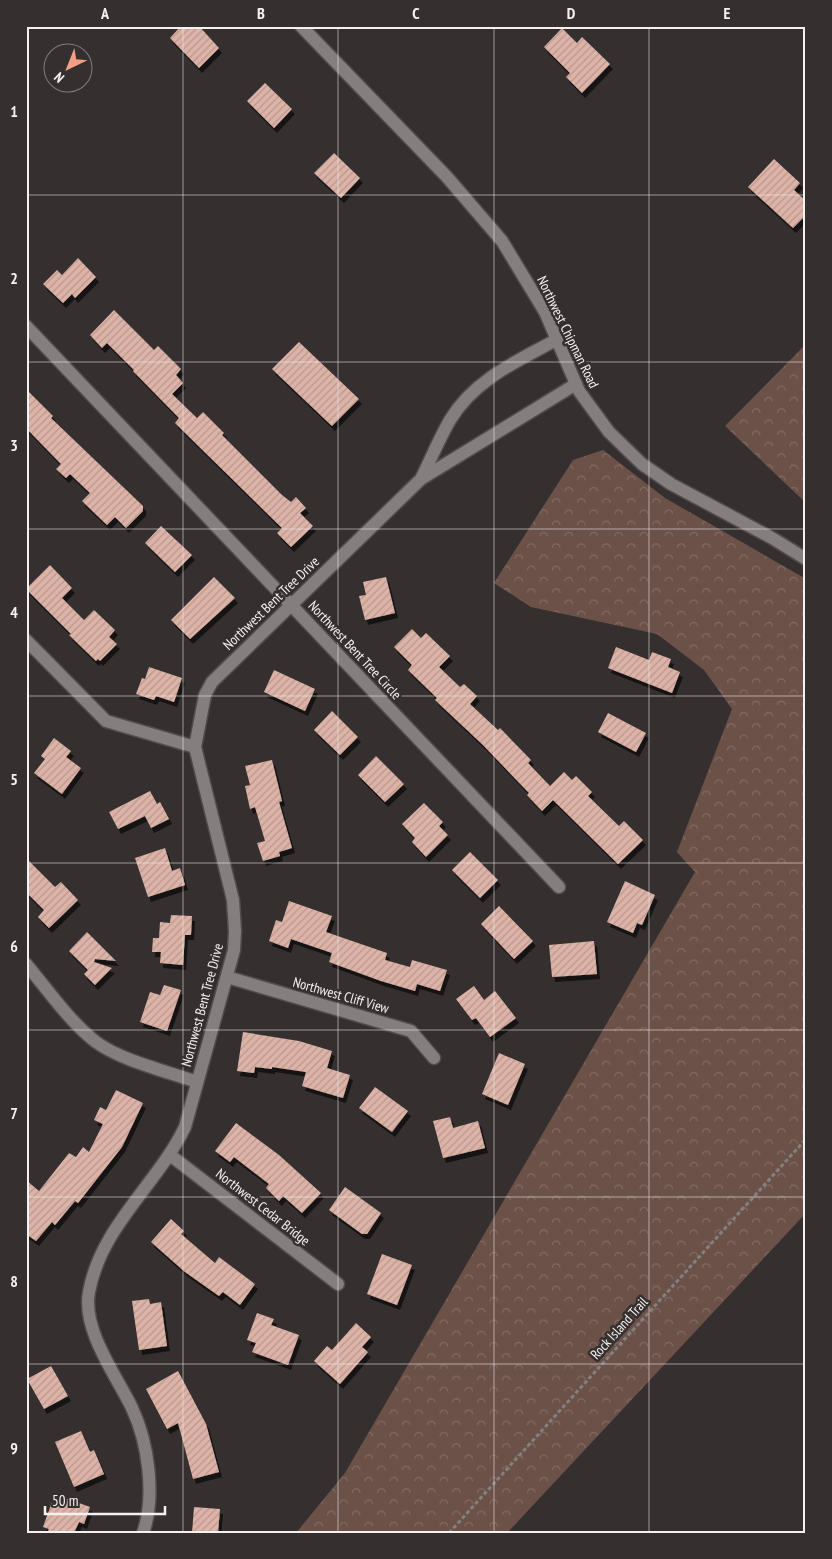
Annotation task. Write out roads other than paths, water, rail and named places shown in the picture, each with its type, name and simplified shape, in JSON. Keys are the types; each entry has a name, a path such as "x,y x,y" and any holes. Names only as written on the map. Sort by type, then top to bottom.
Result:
{"street":[{"name":"Northwest Chipman Road","path":"301,26 447,178 502,241 530,284 545,312 576,384 600,421 624,448 642,464 671,484 772,538 806,559"},
{"name":"Northwest Bent Tree Circle","path":"26,326 559,887"},
{"name":"Northwest Bent Tree Drive","path":"421,479 450,419 467,397 492,375 556,340"},
{"name":"Northwest Bent Tree Drive","path":"143,1533 149,1492 148,1460 132,1409 102,1351 89,1317 88,1305 89,1292 105,1244 129,1208 170,1154 185,1127 228,977 236,931 233,900 195,747 205,695 212,682 421,479 576,384"},
{"path":"26,640 106,721 195,747"},
{"path":"26,964 78,1026 97,1043 120,1055 197,1082"},
{"name":"Northwest Cliff View","path":"228,977 411,1031 434,1058"},
{"name":"Northwest Cedar Bridge","path":"170,1154 338,1284"}]}
